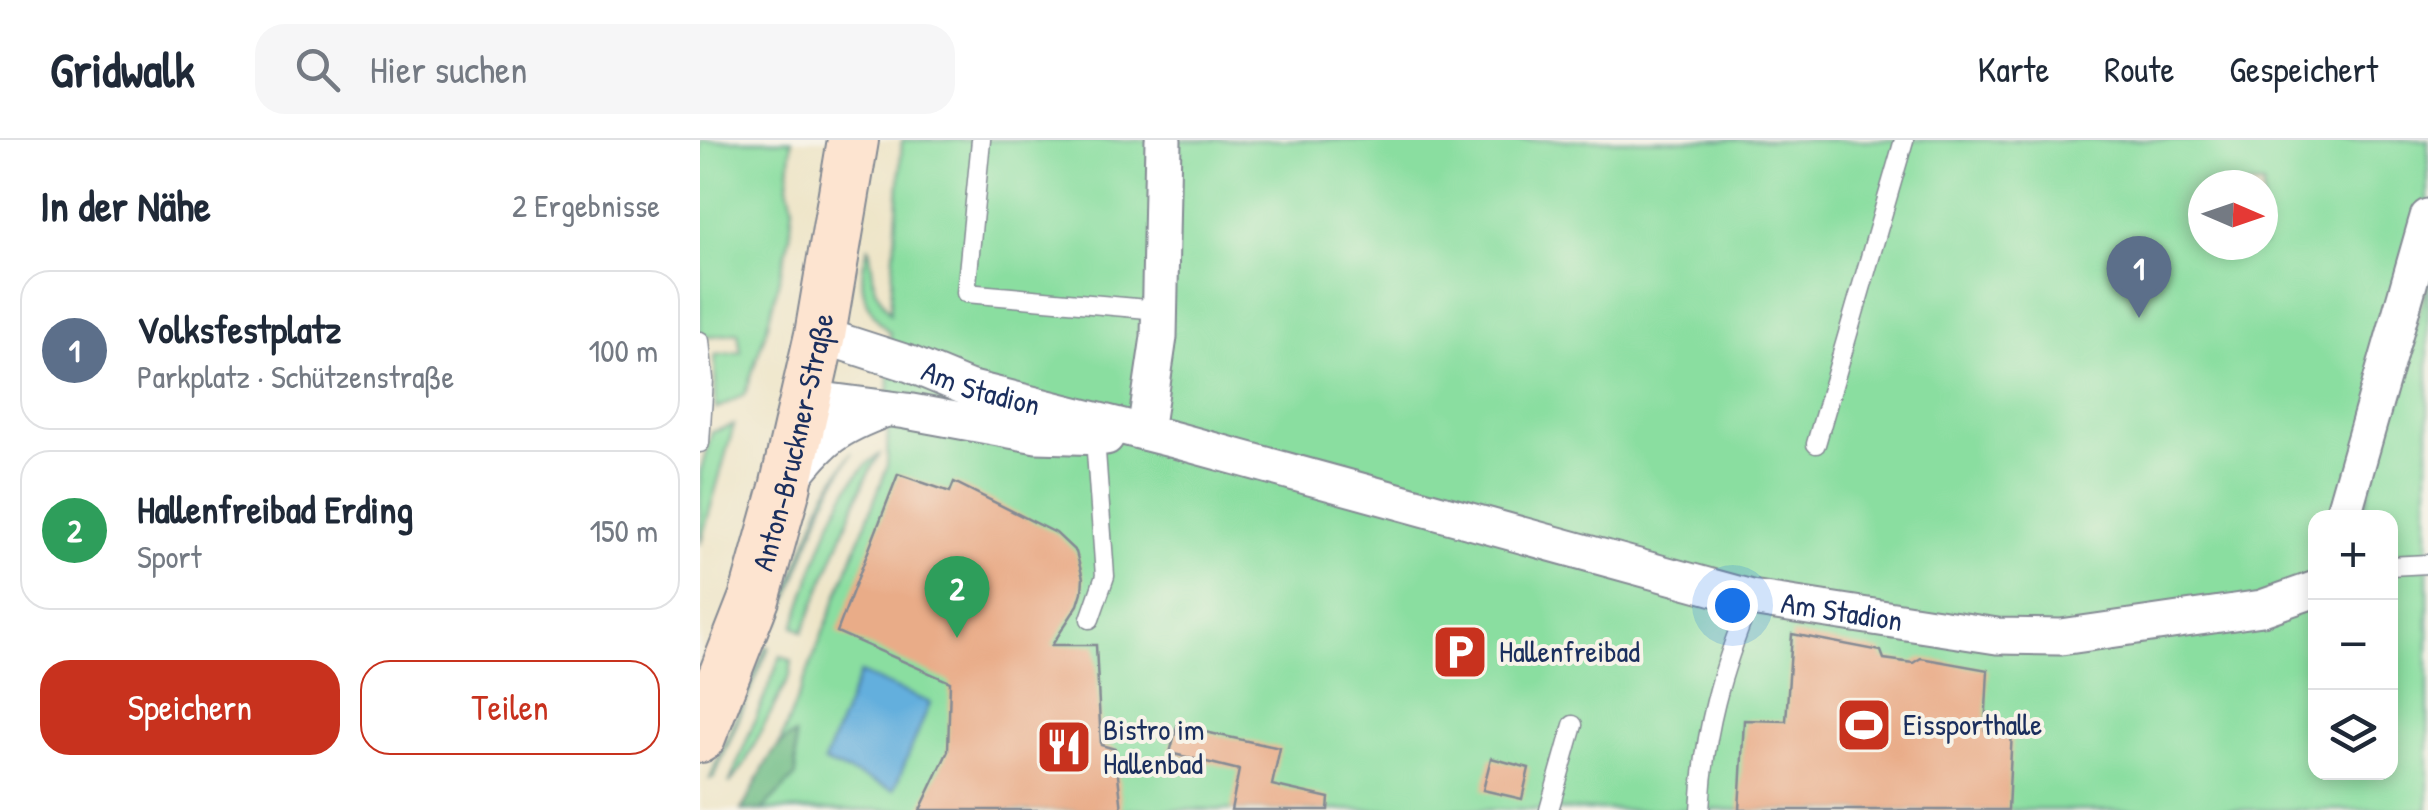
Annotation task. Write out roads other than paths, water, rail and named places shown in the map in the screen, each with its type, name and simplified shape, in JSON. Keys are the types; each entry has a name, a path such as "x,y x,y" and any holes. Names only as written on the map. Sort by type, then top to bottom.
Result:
{"main road":[{"name":"Anton-Bruckner-Straße","path":"700,737 754,599 784,488 820,335 854,140"}],"street":[{"path":"1144,432 1154,388 1163,140"},
{"path":"2344,510 2428,216"},
{"name":"Am Stadion","path":"820,335 910,364 968,388 1144,432 1751,598 1996,636 2061,637 2262,608 2308,592"},
{"name":"Am Stadion","path":"806,398 1037,435 1095,438 1144,432"},
{"name":"Am Stadion","path":"784,488 814,448 847,424 887,408"}],"lane":[{"path":"981,140 966,293 1159,310"},
{"path":"1816,444 1904,140"},
{"path":"700,340 704,379 700,442"},
{"path":"1090,619 1106,576 1095,438"},
{"path":"2398,566 2428,564"},
{"path":"1700,810 1703,755 1722,671 1751,598"},
{"path":"1548,810 1572,725"}],"water":[{"path":"860,673 930,703 894,790 824,762"}],"place":[{"name":"Volksfestplatz","path":"2139,318"},
{"name":"Hallenfreibad Erding","path":"957,638"},
{"name":"Hallenfreibad","path":"1460,652"},
{"name":"Eissporthalle","path":"1864,725"},
{"name":"Bistro im Hallenbad","path":"1064,747"}]}
